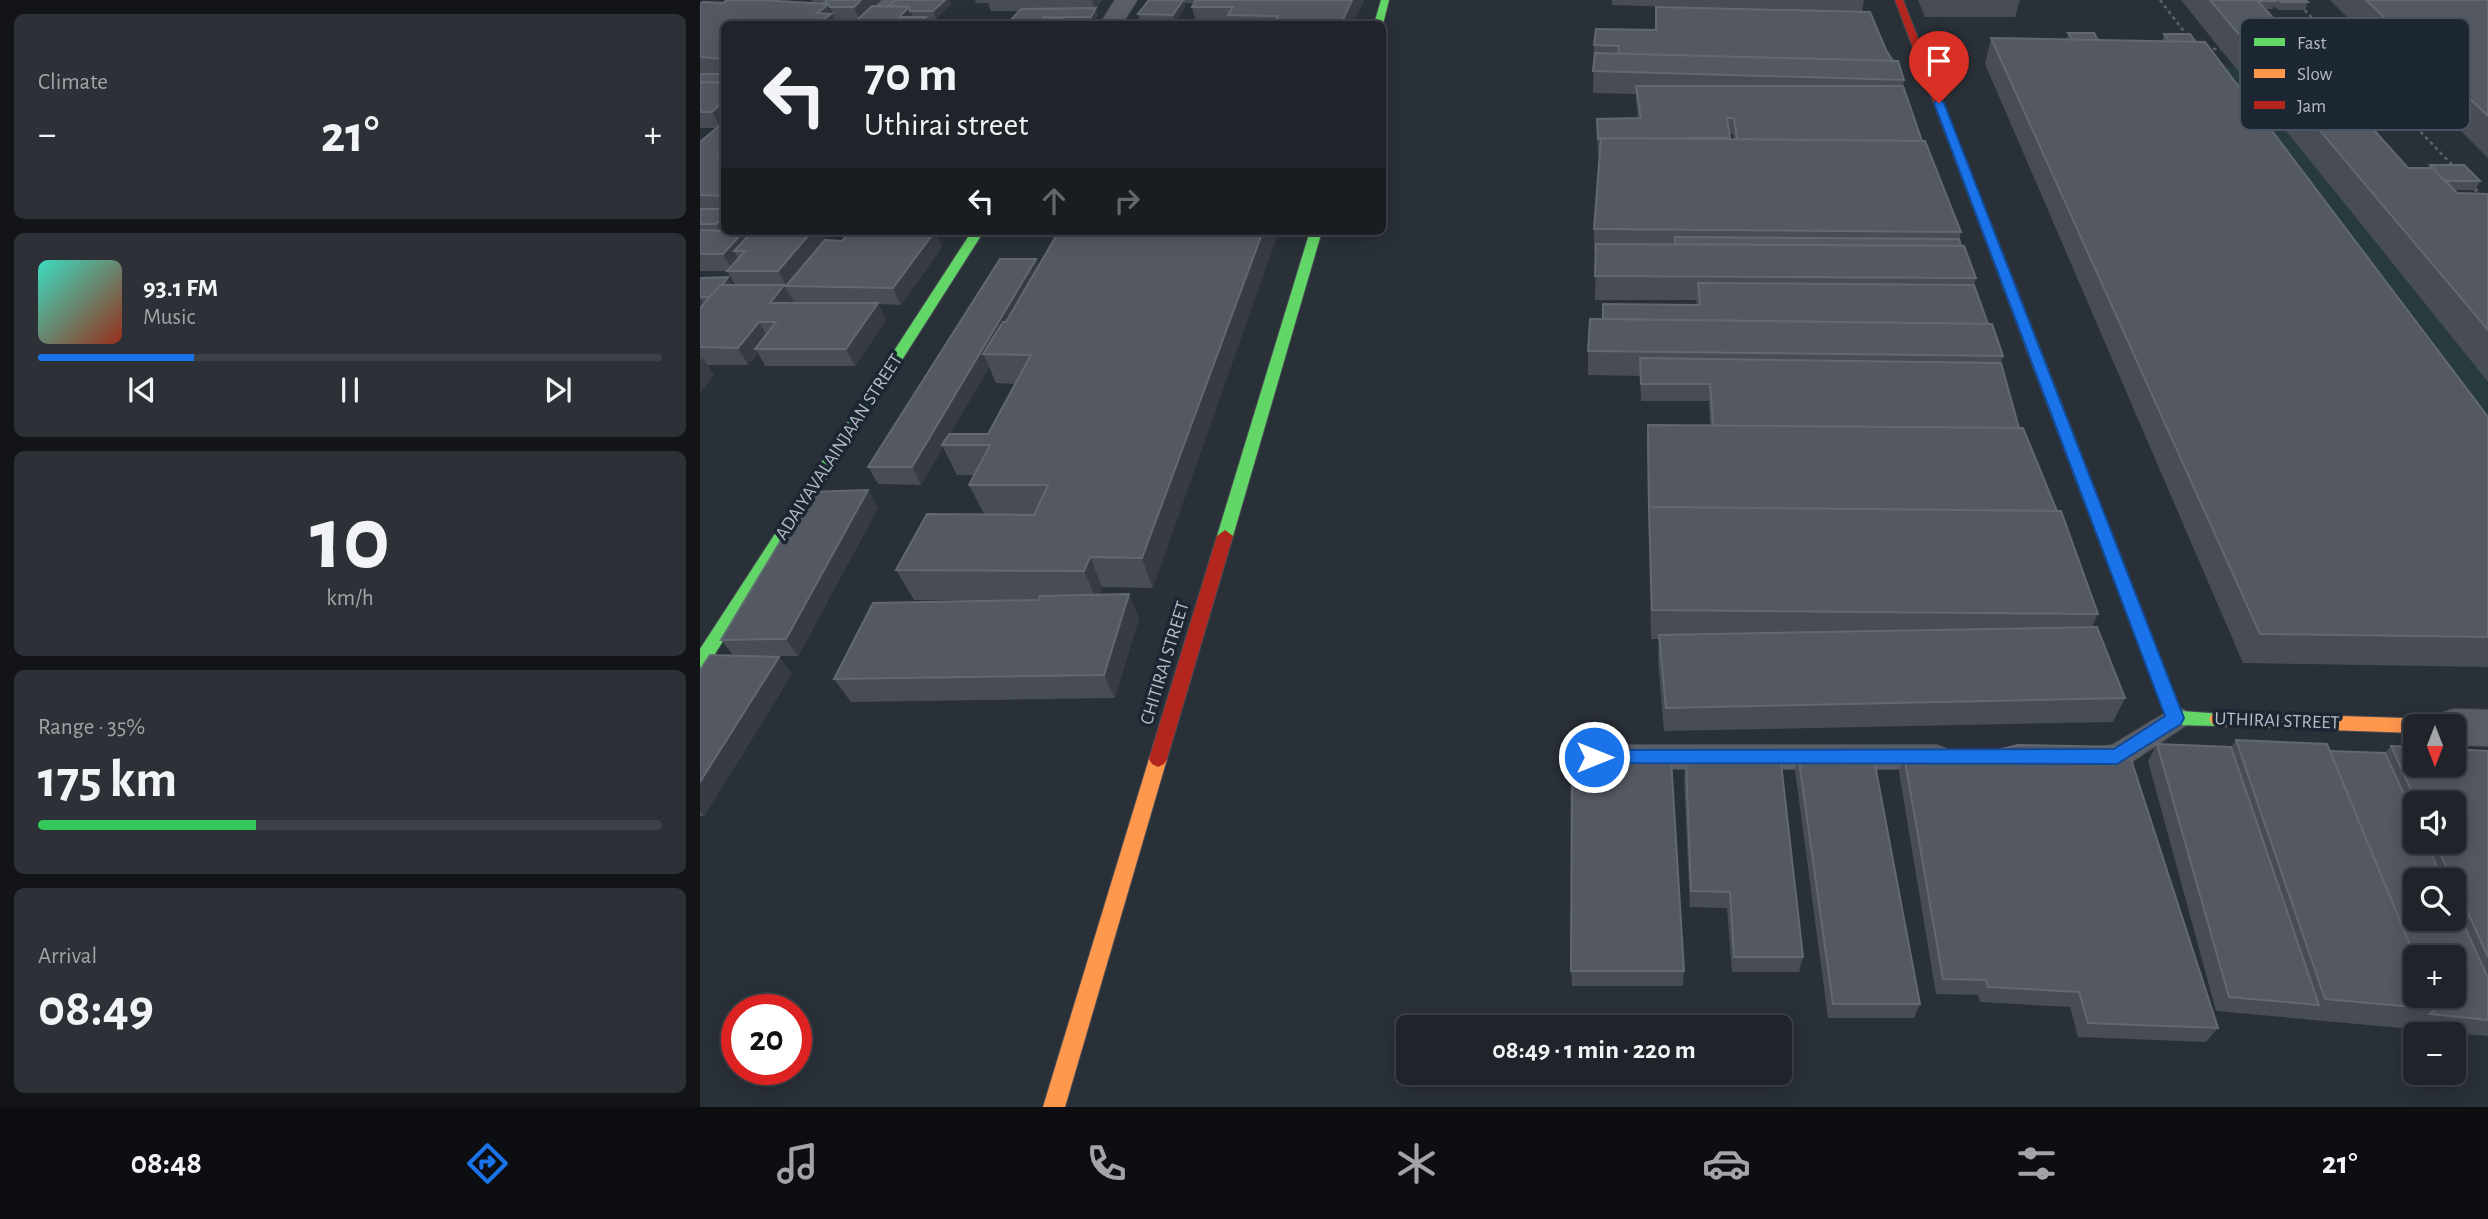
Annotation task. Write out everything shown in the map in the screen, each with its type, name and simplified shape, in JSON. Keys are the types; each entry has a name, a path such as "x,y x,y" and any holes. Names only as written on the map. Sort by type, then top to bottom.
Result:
{"street":[{"path":"867,21 896,0"},
{"path":"1113,21 1126,0"},
{"path":"1379,21 1385,0"},
{"path":"1899,0 2175,718"},
{"name":"ADAIYAVALAINJAAN STREET","path":"704,649 975,235"},
{"name":"CHITIRAI STREET","path":"1054,1107 1315,235"},
{"name":"UTHIRAI STREET","path":"2175,718 2403,725"},
{"path":"2466,727 2488,728"}],"lane":[{"path":"2076,757 2117,757 2175,718"},
{"path":"1594,757 1965,757"}],"path":[{"path":"2160,0 2189,39"},
{"path":"2295,0 2312,18"},
{"path":"2197,49 2236,49"},
{"path":"2418,130 2460,174"},
{"path":"2470,183 2488,202"}],"green space":[{"path":"2235,67 2240,73 2240,129 2196,68"},
{"path":"2240,130 2286,130 2488,382 2488,475"}],"building":[{"path":"727,0 760,0 829,4 817,13 831,14 821,21 721,21 721,59 700,57 700,4 723,3"},
{"path":"827,0 861,0 854,7 830,7 829,4 823,4"},
{"path":"896,0 945,0 933,11 910,11 909,7 888,6"},
{"path":"1149,0 1183,0 1173,15 1138,14"},
{"path":"1196,0 1352,0 1342,21 1275,21 1278,16 1228,15 1233,7 1192,7"},
{"path":"2210,0 2257,0 2273,18 2240,18 2240,36"},
{"path":"2279,0 2306,0 2308,2 2281,2"},
{"path":"2366,0 2488,0 2488,116 2470,99 2470,18 2385,18"},
{"path":"872,6 909,7 899,17 926,17 921,21 856,21"},
{"path":"1656,7 1870,12 1893,61 1618,54 1619,46 1594,45 1596,29 1656,30"},
{"path":"1096,8 1091,17 1042,17 1062,19 1060,21 1010,21 1021,9"},
{"path":"2068,33 2094,33 2098,40 2073,40"},
{"path":"2164,34 2190,34 2196,42 2170,42"},
{"path":"1991,38 2205,42 2240,88 2240,130 2271,130 2488,417 2488,637 2260,634"},
{"path":"1595,53 1898,61 1904,80 1593,71"},
{"path":"721,74 721,83 700,82 700,75"},
{"path":"700,82 721,83 721,104 712,112 700,112"},
{"path":"1636,86 1903,86 1922,141 1737,139 1734,118 1727,118 1730,138 1598,139 1597,119 1641,118"},
{"path":"721,124 721,196 700,195 700,142"},
{"path":"2320,130 2374,130 2408,168 2433,168 2457,193 2488,194 2488,330"},
{"path":"1601,138 1925,141 1961,232 1594,229"},
{"path":"2430,165 2464,165 2480,181 2445,181"},
{"path":"700,209 721,209 721,219 716,224 700,224"},
{"path":"700,230 721,230 721,235 740,235 723,254 700,254"},
{"path":"749,235 809,235 778,271 727,271 745,251 734,251"},
{"path":"847,235 932,235 893,288 786,286 825,240 842,241"},
{"path":"1057,235 1262,235 1142,558 1090,557 1084,571 896,570 927,514 1034,515 1048,485 969,485 990,445 942,445 949,434 988,434 1031,355 983,354 1003,322 1006,322"},
{"path":"1675,237 1959,239 1961,246 1675,244"},
{"path":"1596,244 1964,246 1976,278 1595,276"},
{"path":"1000,259 1036,259 912,467 868,467"},
{"path":"728,277 710,297 700,297 700,278"},
{"path":"1698,283 1974,285 1988,324 1603,319 1603,304 1700,305"},
{"path":"720,285 784,285 770,303 878,303 846,349 755,349 776,322 759,322 738,348 700,347 700,308"},
{"path":"1590,319 1992,324 2003,356 1588,351"},
{"path":"1640,358 2001,363 2019,428 1713,426 1710,384 1641,384"},
{"path":"1648,425 2023,428 2057,511 1649,507 1649,512"},
{"path":"868,490 786,639 721,640 810,492"},
{"path":"1649,507 2061,511 2098,614 1652,610"},
{"path":"1129,594 1104,675 834,679 873,603 1038,600 1040,596"},
{"path":"2097,627 2125,698 1666,708 1659,635"},
{"path":"710,655 779,657 700,782 700,670"},
{"path":"2236,740 2327,744 2410,945 2403,945 2403,1006 2325,999"},
{"path":"2157,744 2231,747 2319,1005 2229,997"},
{"path":"2018,745 2127,747 2218,1028 2088,1023 2079,992 1988,987 1986,980 1943,979 1904,755 1973,756"},
{"path":"2391,746 2403,746 2403,772"},
{"path":"2466,750 2488,751 2488,957 2466,908 2466,868 2447,868 2440,854 2466,854 2466,791 2412,791 2405,777 2466,777"},
{"path":"2330,751 2385,753 2403,792 2403,854 2431,854 2438,868 2403,868 2403,928"},
{"path":"1798,754 1873,754 1920,1004 1833,1004"},
{"path":"1671,759 1684,971 1571,971 1572,761"},
{"path":"1686,762 1781,763 1803,957 1734,957 1730,892 1691,891"},
{"path":"2466,929 2488,978 2488,1020 2430,1014 2436,1008 2466,1008 2466,945 2410,945 2404,931"}],"traffic: fast":[{"path":"1379,21 1385,0"},
{"path":"700,663 975,235"},
{"path":"1225,536 1315,235"},
{"path":"2034,351 2175,718 2218,719"}],"traffic: slow":[{"path":"2218,719 2403,725"},
{"path":"1054,1107 1158,759"}],"traffic: jam":[{"path":"1899,0 2034,351"},
{"path":"1158,759 1225,536"}],"route":[{"path":"1594,757 2117,757 2175,718 1939,103"}]}
